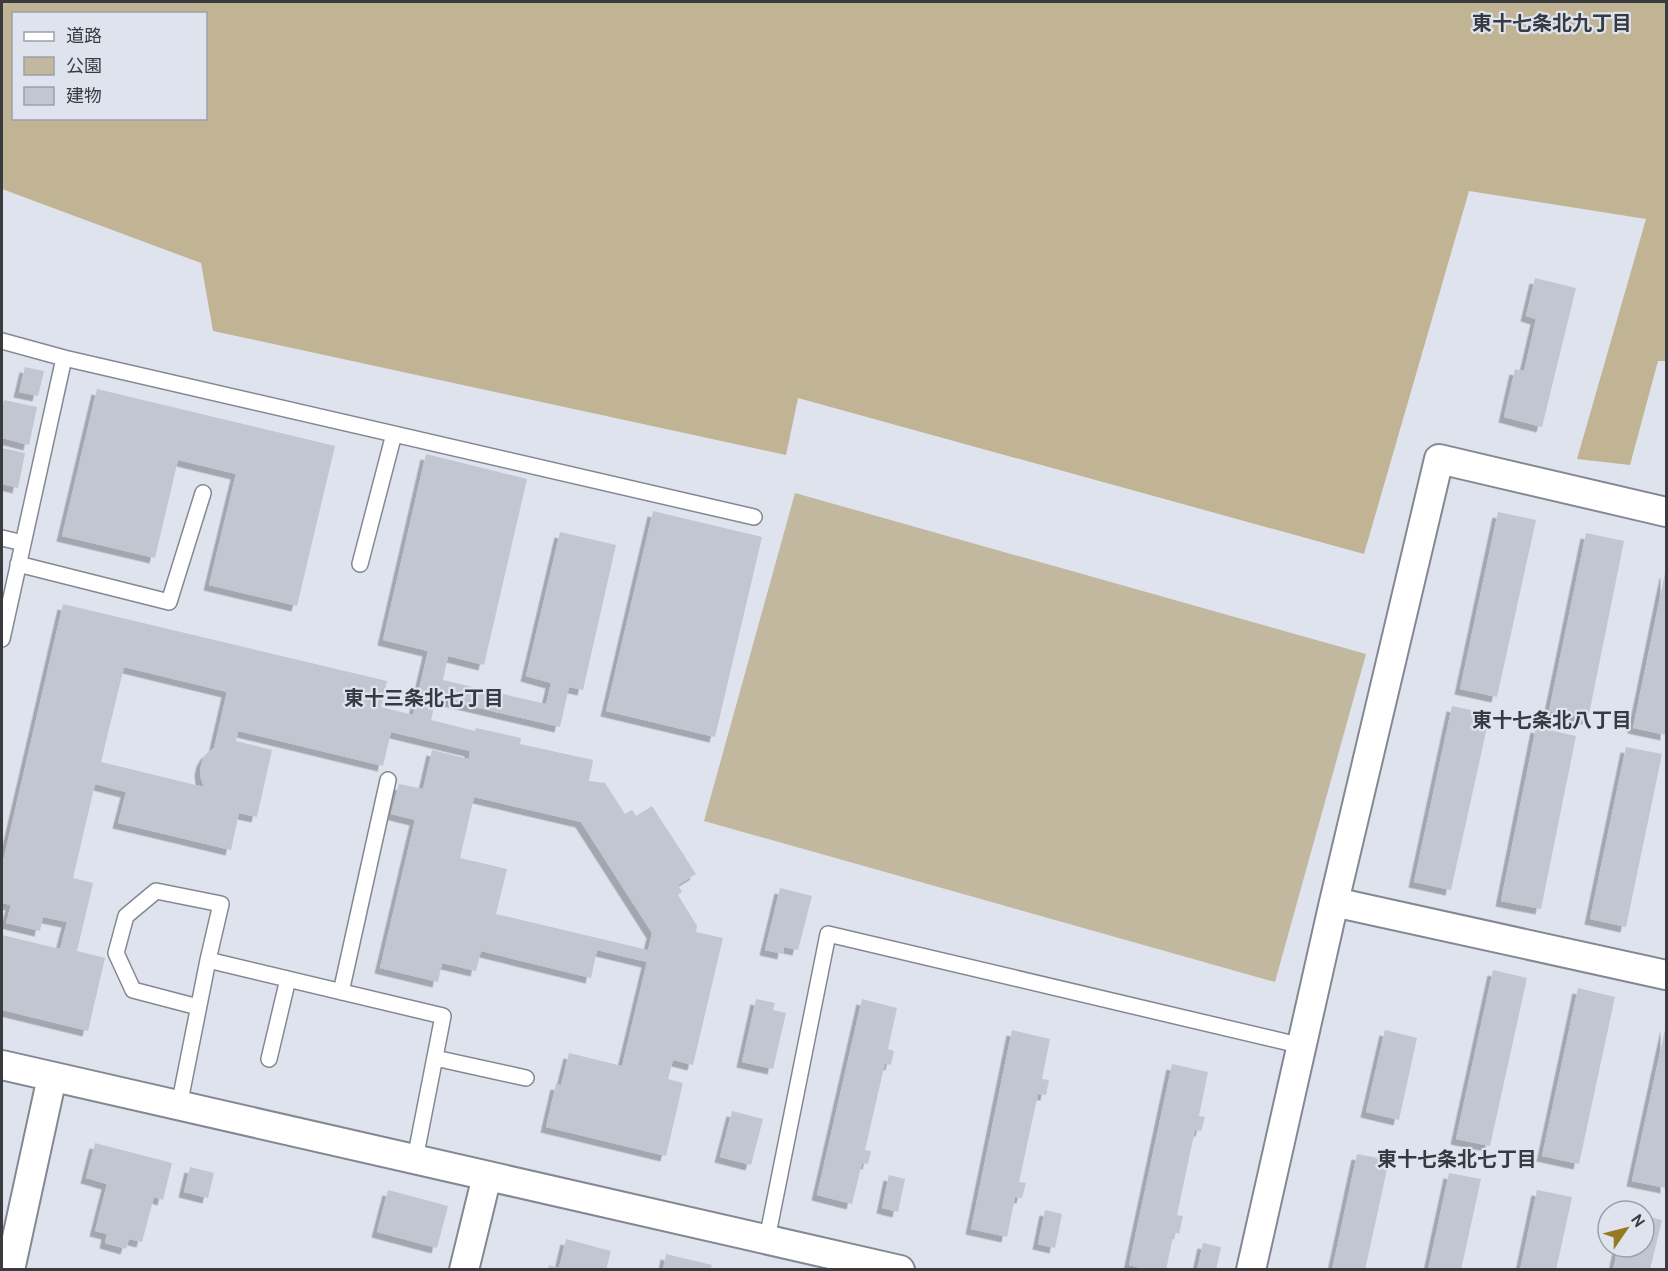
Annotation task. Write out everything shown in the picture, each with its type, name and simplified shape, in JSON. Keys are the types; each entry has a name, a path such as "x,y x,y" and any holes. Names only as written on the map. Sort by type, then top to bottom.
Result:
{"street":[{"path":"1251,1269 1334,902 1439,459 1666,512"},
{"path":"1334,902 1666,975"},
{"path":"2,1065 900,1269"},
{"path":"10,1269 52,1077"},
{"path":"464,1269 487,1176"}],"lane":[{"path":"2,341 64,358 754,517"},
{"path":"2,639 64,358"},
{"path":"360,564 394,434"},
{"path":"18,564 169,602 203,493"},
{"path":"2,538 23,543"},
{"path":"341,992 388,780"},
{"path":"179,1106 198,1007 207,960 221,904 156,891 126,916 116,953 133,990 198,1007"},
{"path":"767,1239 828,934 1290,1043"},
{"path":"207,960 443,1016 415,1159"},
{"path":"269,1059 288,979"},
{"path":"435,1058 526,1078"}],"green space":[{"path":"795,493 1366,654 1275,982 704,821"}],"shaded area":[{"path":"2,2 1666,2 1666,361 1658,361 1630,465 1577,459 1646,219 1469,191 1364,554 798,398 786,455 213,331 201,263 2,189"}],"building":[{"path":"1535,278 1576,288 1542,427 1504,417 1515,369 1524,371 1536,319 1526,316"},
{"path":"25,367 44,371 38,396 19,392"},
{"path":"97,389 335,446 297,606 209,585 236,474 178,460 155,558 62,536"},
{"path":"4,400 37,407 29,445 2,438"},
{"path":"2,448 25,453 18,488 2,484"},
{"path":"426,454 527,479 484,665 448,656 443,680 546,704 551,683 526,676 560,532 616,545 583,690 569,687 560,727 436,698 431,720 475,731 476,728 521,738 520,744 593,760 589,781 605,783 625,814 632,810 636,816 652,806 696,874 678,885 682,892 678,895 697,926 696,932 723,938 693,1065 673,1060 668,1079 683,1083 666,1156 546,1127 556,1084 561,1085 569,1053 622,1066 647,962 597,950 591,978 481,951 476,971 442,963 438,982 380,968 415,820 391,814 399,784 423,789 432,750 469,759 470,751 391,732 383,766 238,731 236,741 272,750 257,817 239,813 231,850 118,823 126,792 95,784 73,878 93,883 77,951 105,958 88,1031 2,1010 2,935 60,949 67,922 43,917 40,931 6,923 11,905 2,903 2,866 63,604 387,681 381,707 413,715 428,651 383,640","holes":["124,667 227,692 214,748 206,754 202,761 200,770 204,787 101,762","474,797 581,822 652,933 648,950 496,914 507,869 460,858"]},
{"path":"653,511 762,537 715,737 606,711"},
{"path":"1498,512 1536,520 1497,697 1460,689"},
{"path":"1586,533 1624,541 1588,719 1549,711"},
{"path":"1666,573 1666,735 1633,728"},
{"path":"1452,706 1490,714 1451,890 1414,882"},
{"path":"1536,727 1576,736 1541,909 1501,901"},
{"path":"1626,747 1662,754 1626,927 1590,919"},
{"path":"780,888 812,896 798,950 784,947 783,954 765,950"},
{"path":"1493,970 1527,978 1490,1146 1456,1139"},
{"path":"1578,988 1615,997 1579,1164 1542,1156"},
{"path":"756,999 775,1003 773,1010 786,1013 773,1069 742,1062"},
{"path":"862,999 897,1008 888,1049 894,1051 891,1065 885,1063 865,1150 871,1151 868,1164 862,1163 852,1204 817,1195"},
{"path":"1666,1025 1666,1188 1632,1181"},
{"path":"1012,1030 1050,1039 1042,1079 1049,1080 1046,1095 1038,1094 1019,1182 1026,1183 1022,1198 1015,1197 1007,1237 971,1229"},
{"path":"1385,1030 1417,1038 1399,1120 1366,1112"},
{"path":"1172,1064 1208,1072 1199,1116 1205,1117 1201,1131 1195,1130 1177,1215 1183,1216 1179,1234 1174,1232 1166,1270 1148,1270 1129,1265"},
{"path":"732,1111 763,1119 751,1165 720,1157"},
{"path":"95,1143 172,1163 163,1200 154,1197 142,1242 129,1239 126,1249 105,1243 107,1234 95,1231 107,1184 86,1178"},
{"path":"1357,1154 1389,1160 1365,1270 1332,1270"},
{"path":"190,1167 214,1173 208,1198 184,1192"},
{"path":"1449,1173 1481,1179 1461,1270 1428,1270"},
{"path":"889,1175 905,1179 898,1212 882,1208"},
{"path":"388,1190 448,1206 437,1248 377,1232"},
{"path":"1537,1190 1572,1197 1556,1270 1520,1270"},
{"path":"1045,1210 1062,1214 1055,1248 1038,1244"},
{"path":"1656,1219 1662,1220 1656,1245"},
{"path":"566,1239 611,1251 606,1270 548,1270 549,1265 559,1268"},
{"path":"1203,1243 1221,1247 1216,1270 1197,1270"},
{"path":"666,1254 712,1265 710,1270 663,1270"},
{"path":"1615,1259 1653,1259 1650,1270 1613,1270"}],"district":[{"name":"東十七条北九丁目","path":"1552,23"},
{"name":"東十三条北七丁目","path":"424,698"},
{"name":"東十七条北八丁目","path":"1552,720"},
{"name":"東十七条北七丁目","path":"1457,1159"}]}
